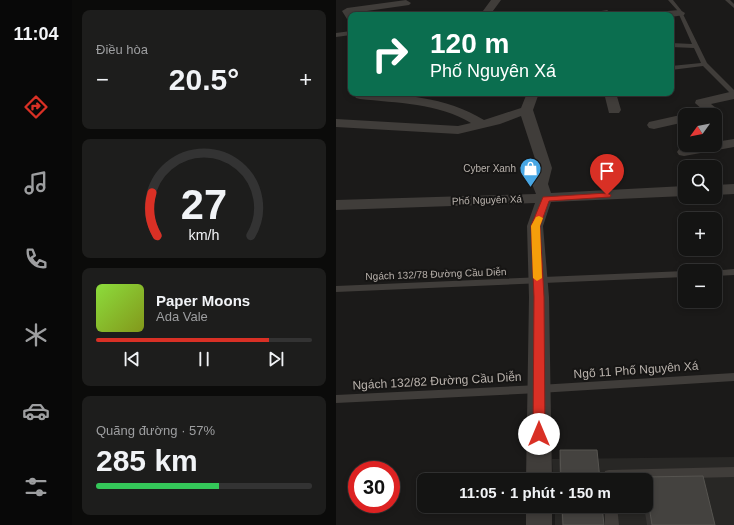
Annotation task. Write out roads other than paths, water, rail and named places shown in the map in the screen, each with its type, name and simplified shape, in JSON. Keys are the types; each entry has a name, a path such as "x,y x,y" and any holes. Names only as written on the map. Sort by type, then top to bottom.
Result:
{"street":[{"path":"373,0 382,6"},
{"path":"487,12 496,0"},
{"path":"357,12 382,6 406,3"},
{"path":"674,13 680,13"},
{"path":"336,15 348,14"},
{"path":"708,108 701,103 734,94"},
{"path":"367,96 453,108 482,124"},
{"path":"526,110 531,96"},
{"path":"611,96 614,110"},
{"path":"336,122 458,130 526,110"},
{"path":"526,110 530,116 546,168 540,184 545,198 535,226 539,389 539,473"},
{"path":"654,125 678,120"},
{"path":"722,145 734,143"},
{"path":"722,190 734,189"},
{"name":"Phố Nguyên Xá","path":"336,205 545,198 678,191"},
{"path":"539,513 539,525"}],"lane":[{"path":"670,0 680,13 704,64 734,94"},
{"path":"727,0 734,7"},
{"path":"336,34 348,33"},
{"path":"674,45 696,46"},
{"path":"674,68 704,64"},
{"path":"722,273 734,272"},
{"name":"Ngách 132/78 Đường Cầu Diễn","path":"336,289 678,274"},
{"name":"Ngõ 11 Phố Nguyên Xá","path":"539,389 734,376"},
{"name":"Ngách 132/82 Đường Cầu Diễn","path":"336,399 539,389"},
{"path":"653,474 734,472"},
{"path":"611,513 612,525"}],"place":[{"name":"Cyber Xanh","path":"531,188"}]}
